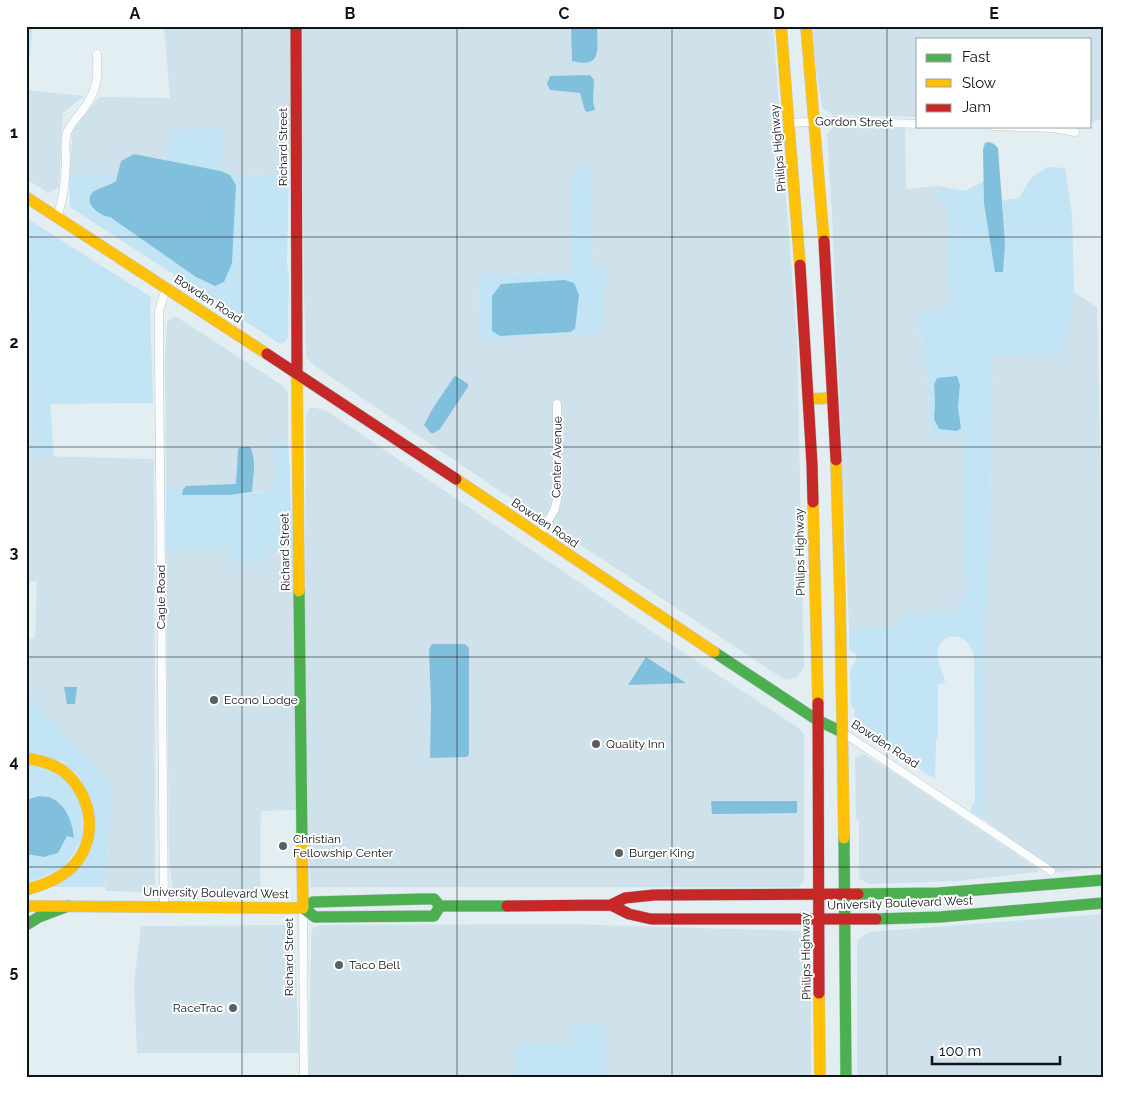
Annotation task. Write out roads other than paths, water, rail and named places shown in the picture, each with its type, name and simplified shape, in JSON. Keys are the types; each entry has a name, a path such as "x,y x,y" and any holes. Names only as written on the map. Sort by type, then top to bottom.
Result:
{"main road":[{"name":"Richard Street","path":"296,26 297,374 303,908"},
{"name":"Philips Highway","path":"781,26 797,211 809,399 818,670 820,1078"},
{"path":"806,26 826,261 833,398 842,732 846,1078"},
{"name":"Bowden Road","path":"26,196 817,720 842,732"},
{"path":"809,399 833,398"},
{"path":"26,758 51,764 70,776 78,784 87,801 90,823 87,843 69,869 62,876 26,890"},
{"name":"University Boulevard West","path":"26,906 303,908 313,902 422,899 434,900 440,906 611,905 625,898 654,895 940,893 1103,880"},
{"name":"University Boulevard West","path":"611,905 629,914 651,918 845,920 940,917 1103,903"},
{"path":"26,925 39,917 68,906"},
{"path":"303,908 314,917 352,918 434,916 440,906"}],"street":[{"path":"57,217 65,188 66,135 72,121 86,106 96,89 98,80 97,54"},
{"name":"Gordon Street","path":"790,123 833,121 916,124"},
{"path":"1053,128 1075,132"},
{"name":"Cagle Road","path":"164,906 159,311 166,288"},
{"name":"Center Avenue","path":"539,535 554,511 557,500 557,404"},
{"name":"Bowden Road","path":"842,732 1051,871"},
{"name":"Richard Street","path":"303,908 304,1078"}],"water":[{"path":"571,26 597,26 597,49 594,60 582,63 572,61"},
{"path":"590,75 594,80 593,101 595,110 587,112 585,111 580,93 550,90 547,84 550,76"},
{"path":"989,142 998,148 1005,243 1003,272 995,272 984,204 983,149 985,143"},
{"path":"134,154 221,171 230,175 236,185 232,263 224,282 215,286 196,277 110,217 97,212 91,204 90,196 93,192 116,181 121,161"},
{"path":"565,280 574,283 579,295 575,329 570,332 500,336 492,331 492,296 501,284"},
{"path":"456,376 468,384 468,387 440,429 431,433 424,425 433,408"},
{"path":"957,376 960,385 958,407 961,428 957,431 939,429 934,419 934,385 937,378"},
{"path":"250,447 252,452 254,469 252,492 230,495 182,495 183,489 186,486 235,484 238,449"},
{"path":"432,644 465,644 469,648 469,755 466,757 430,758 429,649"},
{"path":"646,657 686,683 628,685"},
{"path":"64,687 77,687 75,704 67,704"},
{"path":"39,796 50,797 65,809 72,826 74,838 67,836 58,853 44,857 26,854 26,800"},
{"path":"711,801 797,801 797,813 712,814"}],"place":[{"name":"Econo Lodge","path":"214,700"},
{"name":"Quality Inn","path":"596,744"},
{"name":"Christian Fellowship Center","path":"283,846"},
{"name":"Burger King","path":"619,853"},
{"name":"Taco Bell","path":"339,965"},
{"name":"RaceTrac","path":"233,1008"}]}
